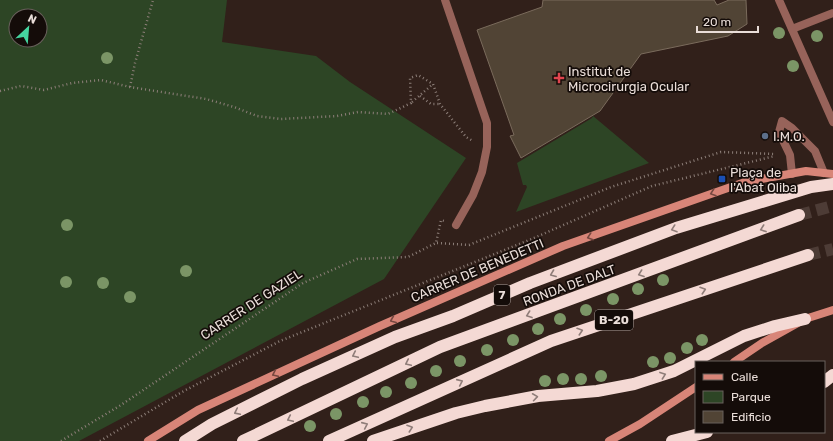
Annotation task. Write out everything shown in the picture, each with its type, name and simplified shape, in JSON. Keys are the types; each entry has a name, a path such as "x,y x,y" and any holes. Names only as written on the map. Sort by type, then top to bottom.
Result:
{"highway":[{"name":"7","path":"185,441 212,424 302,379 388,340 453,316 530,283 676,228 812,187 833,184"},
{"name":"RONDA DE DALT","path":"243,441 440,348 799,215"},
{"name":"B-20","path":"329,441 551,341 808,255"},
{"path":"373,441 456,412 538,396 597,391 634,384 674,371 744,336 775,326 805,319"},
{"path":"825,381 833,375"},
{"path":"672,441 702,433"}],"street":[{"path":"445,0 487,123 488,147 482,172 473,194 456,225"},
{"path":"779,0 833,122"},
{"path":"792,29 833,13"},
{"path":"792,174 790,155 779,132 782,121 792,128 815,151 824,173"},
{"name":"CARRER DE BENEDETTI","path":"148,441 198,410 380,326 563,246 745,182 806,171 833,174"},
{"path":"736,361 805,319 833,310"},
{"path":"609,441 640,424 695,388"}],"path":[{"path":"130,87 135,63 153,0"},
{"path":"411,103 410,78 418,75 433,84 440,104 466,137 477,142"},
{"path":"0,91 21,86 44,90 72,83 101,80 130,87 206,99 234,107 257,116 281,119 337,116 358,112 388,114 411,103 433,84"},
{"path":"420,96 431,104 440,104"},
{"path":"100,441 182,392 280,341 534,238 652,186 776,155 721,152 612,187 468,245 436,243 441,220 456,225"},
{"name":"CARRER DE GAZIEL","path":"61,441 121,404 303,283 357,259 408,257 436,243"}],"green space":[{"path":"0,0 227,0 222,42 316,56 350,82 466,158 384,279 79,441 0,441"},
{"path":"593,116 649,163 516,212 527,187 526,185 523,185 517,163"}],"building":[{"name":"Institut de Microcirurgia Ocular","path":"543,0 714,0 717,5 729,0 746,0 747,24 728,36 641,54 600,111 521,158 510,136 514,135 477,30 542,7"}],"tunnel":[{"path":"799,215 833,206"},
{"path":"808,255 833,249"}],"place":[{"name":"Institut de Microcirurgia Ocular","path":"559,78"},
{"name":"I.M.O.","path":"765,136"},
{"name":"Plaça de l'Abat Oliba","path":"722,179"}]}
